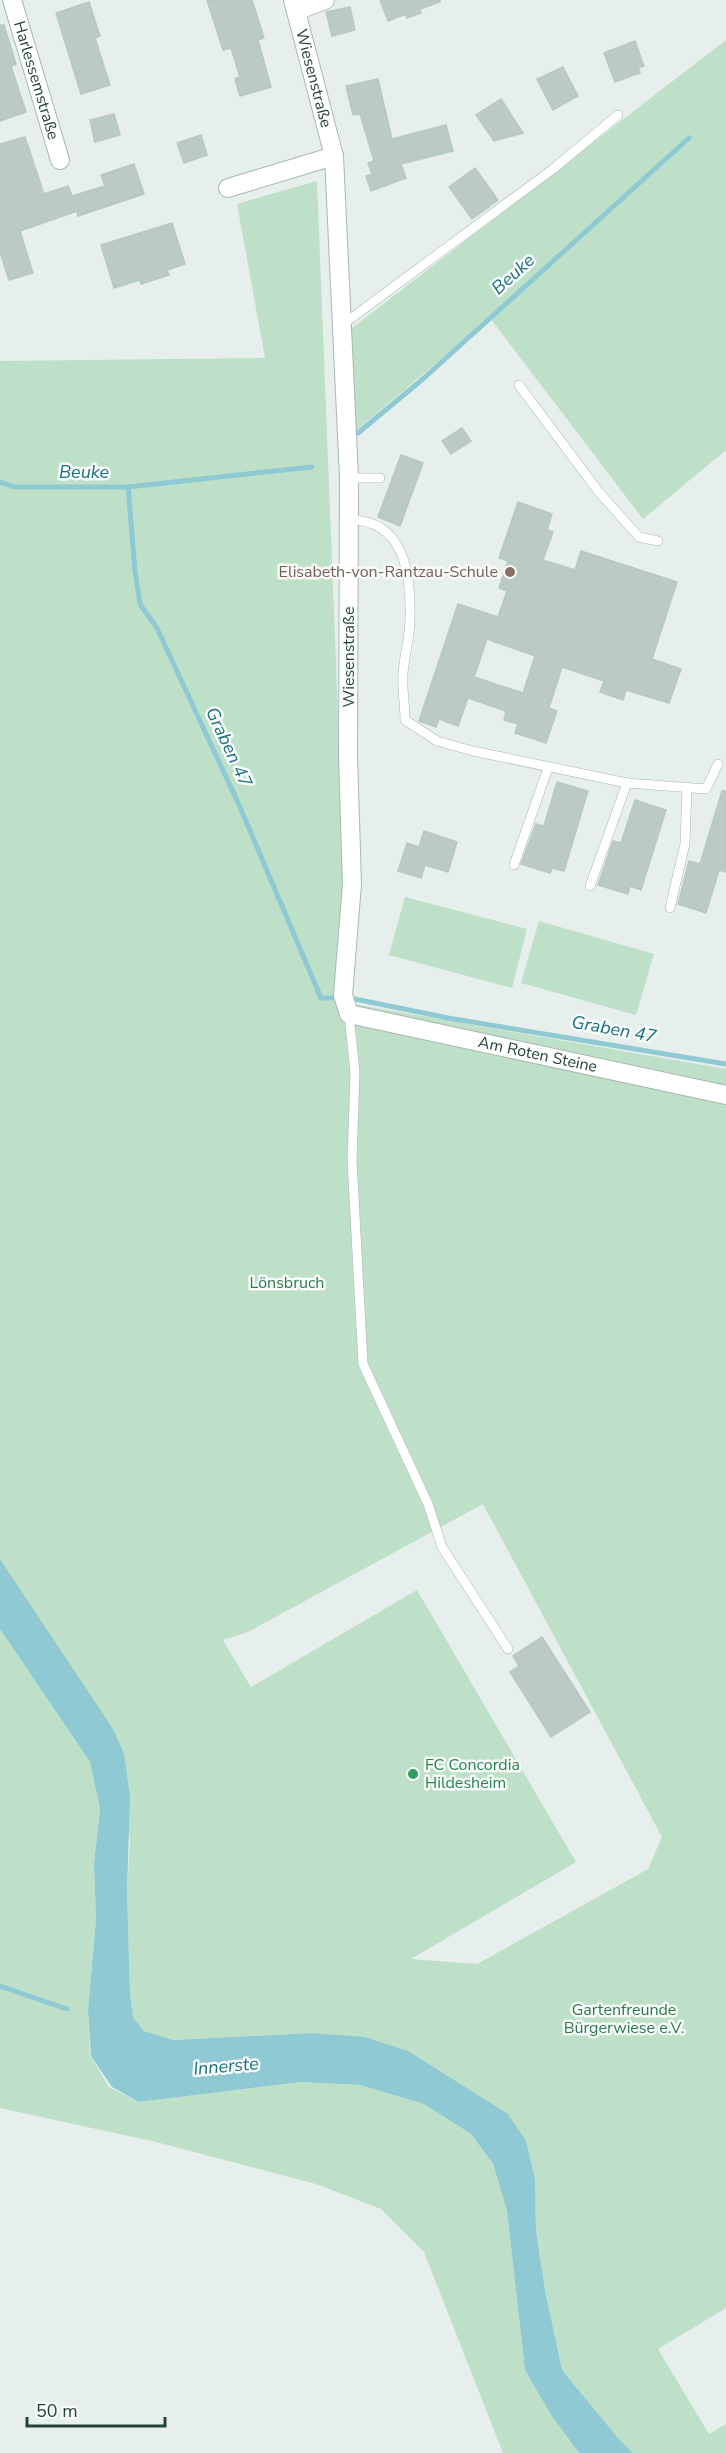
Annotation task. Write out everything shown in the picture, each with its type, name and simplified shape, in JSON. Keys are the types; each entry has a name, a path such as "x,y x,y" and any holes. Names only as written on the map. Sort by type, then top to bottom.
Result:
{"street":[{"name":"Harlessemstraße","path":"12,0 60,160"},
{"path":"294,6 325,0"},
{"name":"Wiesenstraße","path":"294,6 334,156 350,520 348,756 352,884 343,996 349,1014"},
{"path":"228,188 334,156"},
{"name":"Am Roten Steine","path":"349,1014 726,1095"}],"lane":[{"path":"342,325 553,169 618,115"},
{"path":"519,385 611,507 639,537 658,541"},
{"path":"349,478 380,478"},
{"path":"350,520 367,520 389,532 408,574 410,620 403,675 405,720 437,741 548,768 627,783 706,789 718,764"},
{"path":"514,865 548,768"},
{"path":"590,886 627,783"},
{"path":"670,908 685,844 687,787"},
{"path":"349,1014 355,1073 352,1160 363,1364 428,1504 442,1547 508,1649"}],"green space":[{"path":"726,40 726,450 643,519 490,318 353,433 347,332"},
{"name":"Lönsbruch","path":"317,181 344,866 336,1001 726,1069 726,2308 658,2349 709,2434 726,2424 726,2453 633,2453 562,2370 545,2290 536,2231 535,2179 526,2141 312,2033 173,2040 144,2031 133,2017 130,1993 127,1892 130,1844 124,1753 112,1729 0,1559 0,361 265,358 237,204","holes":["483,1504 662,1837 648,1869 477,1964 411,1959 576,1862 417,1590 251,1687 223,1640 248,1632"]},
{"path":"405,897 527,929 512,988 389,955"},
{"path":"539,921 654,954 636,1015 521,983"},
{"path":"0,1629 90,1762 100,1809 94,1864 96,1919 88,2010 90,2055 109,2087 139,2102 301,2082 360,2085 424,2104 471,2134 493,2164 507,2211 525,2370 551,2415 579,2453 503,2453 424,2252 381,2209 316,2184 156,2142 0,2108"}],"water":[{"name":"Innerste","path":"0,1559 113,1729 124,1753 130,1797 127,1892 130,1993 133,2017 144,2031 173,2040 312,2033 365,2037 408,2051 508,2114 526,2141 535,2179 536,2231 545,2290 562,2370 633,2453 579,2453 551,2415 525,2370 507,2211 493,2164 471,2134 424,2104 360,2085 301,2082 139,2102 112,2087 91,2056 88,2010 96,1919 94,1864 100,1809 90,1762 0,1629"}],"building":[{"path":"207,0 252,0 264,38 258,40 271,87 240,96 235,79 240,77 231,48 223,50"},
{"path":"380,0 440,0 440,2 420,9 421,13 407,18 406,14 388,21"},
{"path":"89,2 100,36 95,38 110,85 81,94 56,13"},
{"path":"350,7 355,30 332,36 326,12"},
{"path":"0,25 4,25 16,64 11,66 26,112 0,121"},
{"path":"635,41 644,66 638,68 640,73 615,82 604,53"},
{"path":"563,67 578,96 553,110 537,79"},
{"path":"378,79 392,139 446,125 453,151 401,164 406,178 371,191 366,176 372,174 368,163 374,161 360,114 353,115 346,86"},
{"path":"501,99 523,133 494,141 476,115"},
{"path":"114,114 120,135 95,142 90,120"},
{"path":"201,135 207,155 184,163 177,143"},
{"path":"25,137 44,194 68,186 72,196 105,186 101,175 134,164 144,194 78,216 77,211 20,231 33,273 9,280 0,252 0,144"},
{"path":"475,168 498,200 472,219 449,187"},
{"path":"172,223 185,264 167,270 169,275 141,284 140,280 114,288 101,245"},
{"path":"462,428 471,441 451,454 442,441"},
{"path":"401,455 423,463 400,526 378,517"},
{"path":"518,502 552,514 547,530 553,532 543,560 575,570 581,551 677,582 652,659 681,669 669,703 626,690 623,700 600,692 604,681 562,667 549,708 557,711 546,743 515,733 518,724 504,720 506,711 468,698 458,726 439,719 436,727 419,721 458,604 498,617 507,591 499,588 508,561 499,558","holes":["487,639 535,656 523,693 474,677"]},
{"path":"557,782 588,791 564,871 552,868 550,873 521,864 536,824 544,826"},
{"path":"722,791 726,791 726,872 719,870 706,913 678,904 689,861 700,864"},
{"path":"635,800 666,810 641,890 630,886 628,894 598,885 613,841 621,843"},
{"path":"424,831 457,842 448,872 425,865 421,878 398,871 407,843 419,847"},
{"path":"542,1637 590,1712 551,1737 510,1672 519,1666 513,1656"}],"waterway":[{"name":"Beuke","path":"358,433 424,378 689,138"},
{"name":"Beuke","path":"0,482 15,487 128,487 312,467"},
{"name":"Graben 47","path":"128,487 140,604 157,628 240,807 321,998 339,998"},
{"name":"Graben 47","path":"355,999 448,1018 726,1064"},
{"path":"0,1986 67,2009"}],"place":[{"name":"Elisabeth-von-Rantzau-Schule","path":"510,572"},
{"name":"FC Concordia Hildesheim","path":"413,1774"}],"park label":[{"name":"Gartenfreunde Bürgerwiese e.V.","path":"624,2019"}]}
